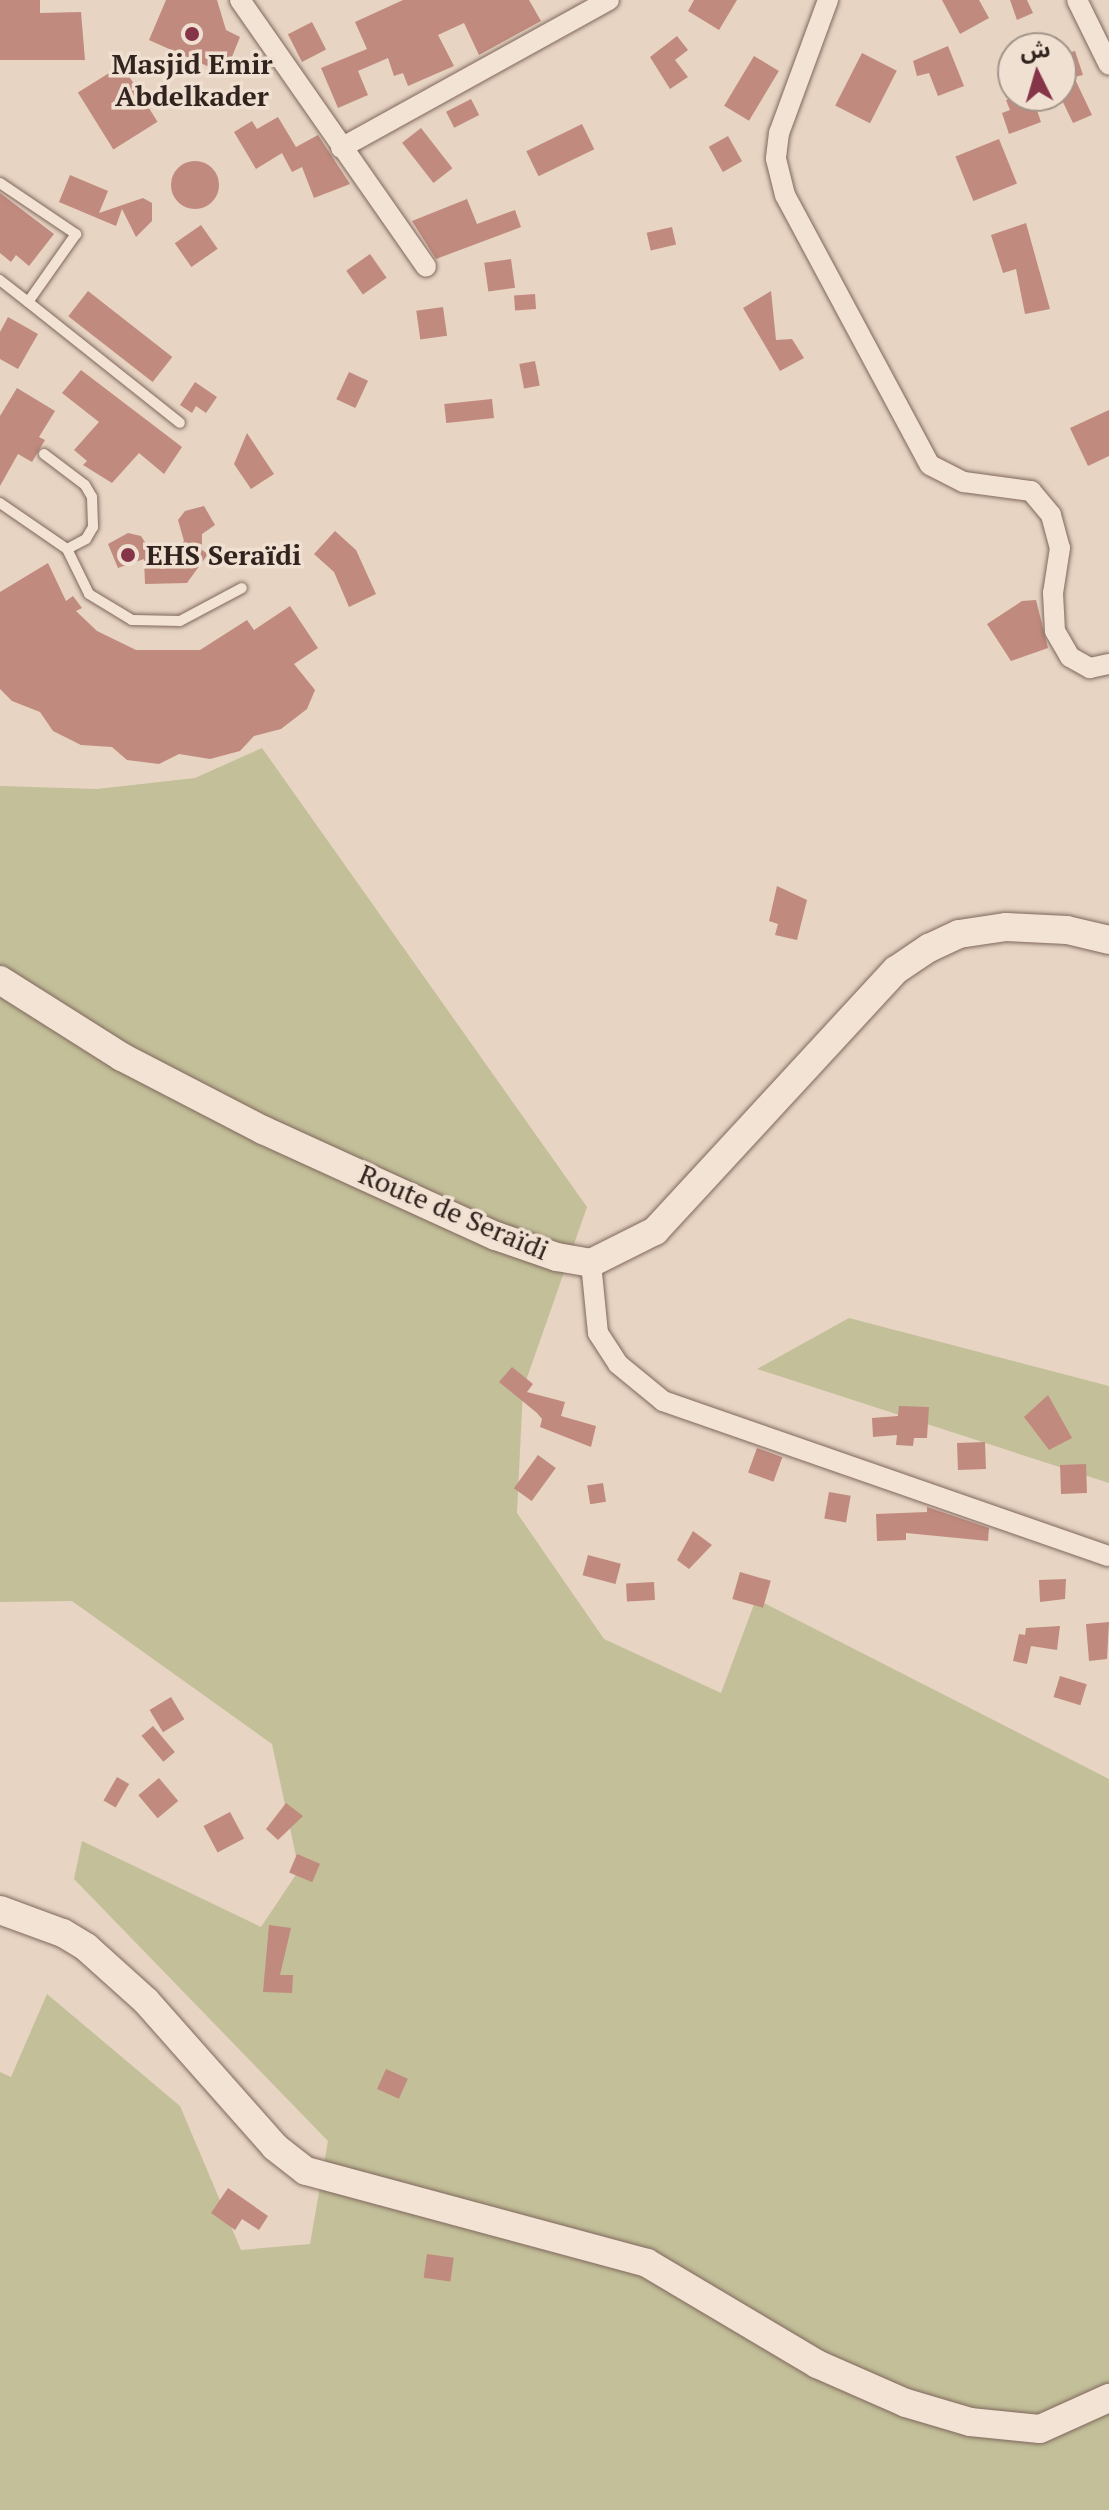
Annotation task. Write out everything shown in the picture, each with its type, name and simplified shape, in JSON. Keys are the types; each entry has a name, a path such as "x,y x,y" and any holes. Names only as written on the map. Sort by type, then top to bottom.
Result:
{"main road":[{"path":"591,1263 655,1231 896,970 929,948 959,934 1006,927 1067,930 1109,940"},
{"name":"Route de Seraïdi","path":"0,980 122,1057 263,1130 496,1236 557,1257 591,1263"},
{"path":"0,1910 63,1933 86,1947 146,2001 275,2147 306,2171 647,2263 817,2364 906,2403 970,2422 1040,2429 1109,2398"}],"street":[{"path":"240,0 426,267"},
{"path":"341,148 609,0"},
{"path":"828,0 779,133 776,159 785,195 930,465 964,482 1031,491 1051,515 1060,548 1053,593 1055,631 1070,657 1090,668 1109,664"},
{"path":"1077,0 1109,65"},
{"path":"591,1263 598,1333 618,1364 663,1401 1109,1556"}],"lane":[{"path":"0,183 76,234 28,302"},
{"path":"0,280 180,423"},
{"path":"44,454 85,485 92,497 93,527 86,539 67,549"},
{"path":"0,503 67,549 89,594 132,620 180,621 242,588"}],"shaded area":[{"path":"262,748 587,1207 523,1389 517,1513 604,1639 721,1693 756,1599 1109,1779 1109,2510 0,2510 0,2072 11,2077 47,1994 180,2106 241,2250 310,2244 328,2141 74,1879 82,1841 261,1927 299,1870 272,1744 72,1601 0,1602 0,786 97,789 195,778"},
{"path":"849,1318 1109,1386 1109,1483 757,1369"}],"building":[{"path":"0,0 40,0 40,13 81,12 85,60 0,60"},
{"name":"Masjid Emir Abdelkader","path":"166,0 217,0 226,30 240,37 225,74 149,40"},
{"path":"403,0 529,0 541,21 479,55 464,23 438,35 454,66 408,86 403,73 394,76 388,58 358,71 368,95 338,108 321,68 367,49 355,22"},
{"path":"694,0 737,0 719,30 688,11"},
{"path":"942,0 979,0 989,18 960,34"},
{"path":"1010,0 1027,0 1033,13 1017,20"},
{"path":"312,22 326,50 302,62 288,34"},
{"path":"677,36 688,50 675,60 688,77 670,89 650,57"},
{"path":"948,46 964,86 938,96 929,73 917,76 913,61"},
{"path":"862,53 897,71 870,123 835,106"},
{"path":"754,56 779,71 749,121 724,106"},
{"path":"1077,57 1083,75 1077,76"},
{"path":"122,65 158,122 113,149 78,93"},
{"path":"1077,83 1092,115 1073,123 1068,112 1077,112"},
{"path":"471,99 479,115 454,128 446,112"},
{"path":"1038,112 1041,122 1009,134 1002,113"},
{"path":"278,117 296,147 318,135 350,184 314,198 302,167 292,172 282,153 256,169 234,132 252,121 257,129"},
{"path":"582,124 594,149 539,176 526,151"},
{"path":"421,128 452,168 433,183 402,143"},
{"path":"728,136 742,161 723,172 709,147"},
{"path":"999,139 1017,184 973,201 955,157"},
{"path":"195,161 204,162 212,168 218,176 218,194 212,202 204,208 195,209 186,208 178,202 172,194 171,185 172,176 178,168 186,162"},
{"path":"70,175 108,191 99,213 143,198 152,203 152,221 136,237 122,209 116,226 59,202"},
{"path":"0,193 54,234 29,266 16,255 11,262 0,253"},
{"path":"467,199 477,224 515,210 521,227 436,259 412,221"},
{"path":"1026,223 1050,309 1025,314 1016,269 1003,273 991,235"},
{"path":"201,225 218,249 191,267 175,243"},
{"path":"672,227 676,245 651,250 647,233"},
{"path":"370,254 387,278 363,294 346,271"},
{"path":"511,259 515,288 488,291 484,263"},
{"path":"88,291 172,357 153,382 68,316"},
{"path":"771,291 776,340 792,339 804,358 780,371 743,308"},
{"path":"535,294 536,309 515,310 514,295"},
{"path":"443,307 447,336 420,339 416,311"},
{"path":"8,317 38,334 18,369 0,359 0,332"},
{"path":"535,361 540,386 524,389 519,364"},
{"path":"81,370 182,447 164,474 139,453 112,483 83,465 87,461 74,450 99,422 62,393"},
{"path":"349,372 368,381 355,408 336,399"},
{"path":"195,382 217,397 206,413 196,406 192,413 180,405"},
{"path":"17,388 55,411 39,437 45,440 32,462 18,454 0,486 0,416"},
{"path":"492,399 494,418 446,423 444,404"},
{"path":"1109,410 1109,456 1088,466 1070,428"},
{"path":"247,433 274,474 251,489 234,464"},
{"path":"204,506 215,525 202,534 202,550 208,554 187,583 145,584 144,559 118,568 108,544 128,533 141,536 155,558 170,557 184,541 178,520 185,511"},
{"path":"335,531 356,550 376,594 349,607 334,572 314,554"},
{"path":"48,563 66,601 73,596 82,608 76,611 97,631 136,650 200,650 247,620 254,630 290,606 318,648 294,664 315,690 307,709 281,729 254,736 240,751 210,759 179,754 159,764 127,760 112,747 81,745 53,731 40,712 12,701 0,689 0,592"},
{"path":"1036,600 1048,648 1011,661 987,624 1022,601"},
{"path":"777,886 807,900 797,940 775,935 778,924 769,921"},
{"path":"512,1367 533,1384 527,1392 565,1402 561,1416 596,1426 591,1447 540,1427 542,1419 537,1413 499,1382"},
{"path":"1048,1395 1072,1438 1049,1450 1024,1417"},
{"path":"899,1406 929,1407 927,1438 914,1438 913,1446 896,1445 897,1435 873,1437 872,1418 898,1416"},
{"path":"985,1442 986,1469 958,1470 957,1443"},
{"path":"757,1448 782,1457 773,1482 748,1472"},
{"path":"538,1455 556,1468 532,1501 514,1488"},
{"path":"1086,1464 1087,1493 1061,1494 1060,1465"},
{"path":"603,1483 606,1502 590,1504 587,1486"},
{"path":"829,1492 851,1496 846,1522 824,1519"},
{"path":"927,1507 989,1528 988,1541 906,1533 906,1540 877,1541 876,1514 927,1512"},
{"path":"693,1531 712,1545 689,1569 677,1560"},
{"path":"588,1555 621,1564 615,1584 583,1575"},
{"path":"740,1572 771,1581 763,1608 732,1599"},
{"path":"1066,1579 1065,1599 1040,1602 1039,1580"},
{"path":"654,1582 655,1600 627,1601 626,1583"},
{"path":"1109,1622 1107,1659 1089,1661 1086,1624"},
{"path":"1060,1626 1057,1650 1031,1646 1027,1664 1013,1661 1019,1634 1025,1635 1026,1628"},
{"path":"1060,1676 1087,1684 1080,1705 1054,1697"},
{"path":"171,1697 184,1719 163,1732 150,1710"},
{"path":"153,1726 175,1752 163,1762 142,1736"},
{"path":"117,1777 129,1784 116,1807 104,1800"},
{"path":"159,1778 178,1801 158,1818 138,1795"},
{"path":"286,1803 303,1816 278,1840 266,1829"},
{"path":"230,1812 244,1838 218,1853 204,1826"},
{"path":"297,1854 320,1864 312,1882 289,1872"},
{"path":"269,1925 291,1928 280,1975 293,1975 292,1993 263,1992"},
{"path":"386,2069 408,2079 399,2099 377,2089"},
{"path":"228,2188 268,2216 259,2230 242,2219 235,2230 211,2213"},
{"path":"427,2254 454,2258 450,2282 424,2278"}],"place":[{"name":"Masjid Emir Abdelkader","path":"192,34"},
{"name":"EHS Seraïdi","path":"128,555"}]}
